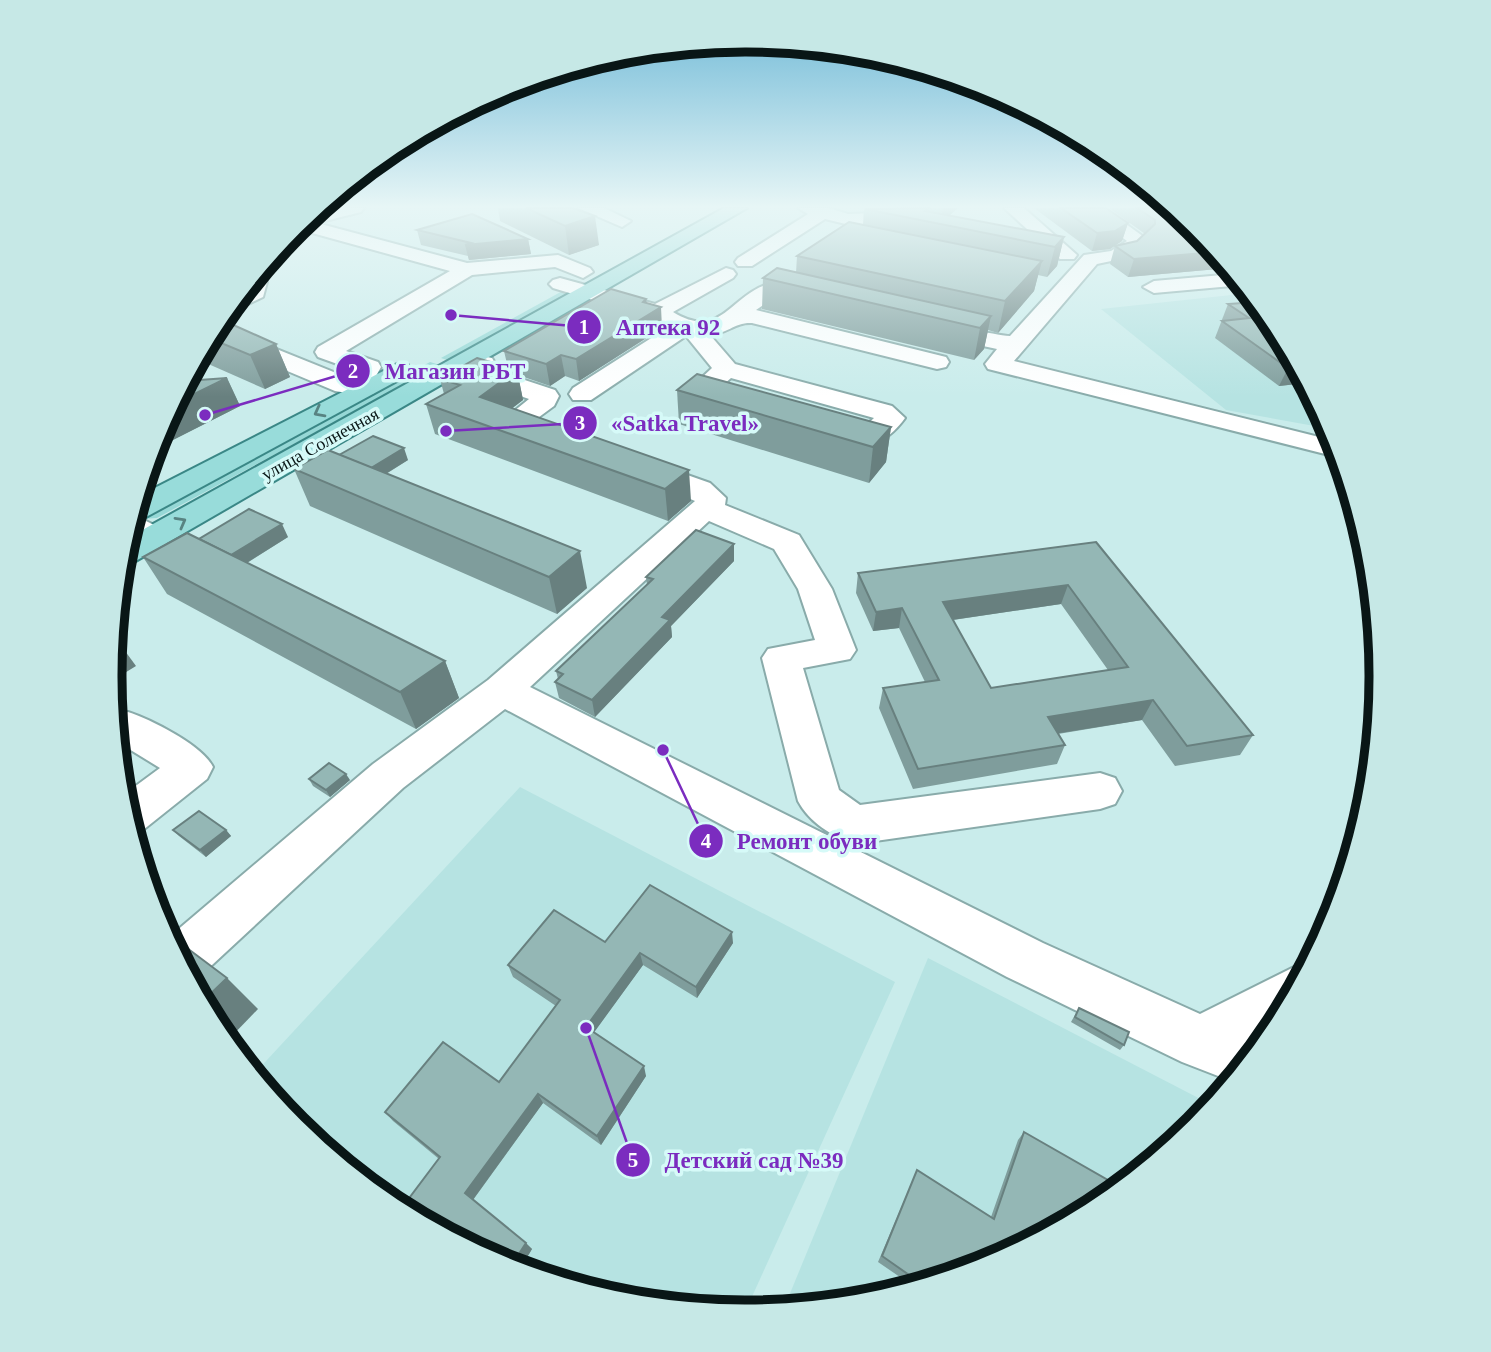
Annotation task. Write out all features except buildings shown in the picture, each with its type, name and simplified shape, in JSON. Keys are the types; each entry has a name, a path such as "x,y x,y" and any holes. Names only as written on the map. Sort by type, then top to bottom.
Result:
{"main road":[{"name":"улица Солнечная","path":"587,282 604,271"},
{"name":"улица Солнечная","path":"142,531 474,343 609,271"},
{"name":"улица Солнечная","path":"474,343 559,273 587,282"},
{"name":"улица Солнечная","path":"146,504 426,356"}],"street":[{"path":"224,335 344,386 365,388 363,376 369,367 327,352 463,271"},
{"path":"515,271 559,273"},
{"path":"1080,271 1064,289 1010,335 997,364 1326,447"},
{"path":"657,312 726,274"},
{"path":"1154,287 1227,281"},
{"path":"587,282 657,312 688,329 726,369 883,412 891,418 871,439 856,440 816,429"},
{"path":"1038,284 1064,289"},
{"path":"582,394 688,329 716,328 772,289 835,295"},
{"path":"733,315 752,316 937,362"},
{"path":"921,316 1010,335"},
{"path":"187,954 388,776 502,691 707,509 711,498 699,489 523,425 522,416 547,397 481,374 474,343"},
{"path":"726,369 695,396 748,411"},
{"path":"707,509 787,542 816,589 837,650 781,658 820,801 831,809 854,825 1100,791"},
{"path":"502,691 1025,960 1225,1051 1269,1014"},
{"path":"128,728 192,767 137,810"}],"shaded area":[{"path":"566,289 574,291 450,361 441,358"},
{"path":"1239,294 1285,364 1317,426 1226,410 1101,309"},
{"path":"430,362 440,365 157,518 142,518"},
{"path":"520,787 895,982 751,1300 705,1298 624,1288 545,1266 470,1235 434,1216 366,1171 305,1117 260,1067"},
{"path":"928,958 1202,1100 1157,1145 1125,1171 1057,1216 1021,1235 984,1252 907,1278 867,1288 788,1298"}],"place":[{"name":"Аптека 92","path":"451,315"},
{"name":"Магазин РБТ","path":"205,415"},
{"name":"«Satka Travel»","path":"446,431"},
{"name":"Ремонт обуви","path":"663,750"},
{"name":"Детский сад №39","path":"586,1028"}]}
